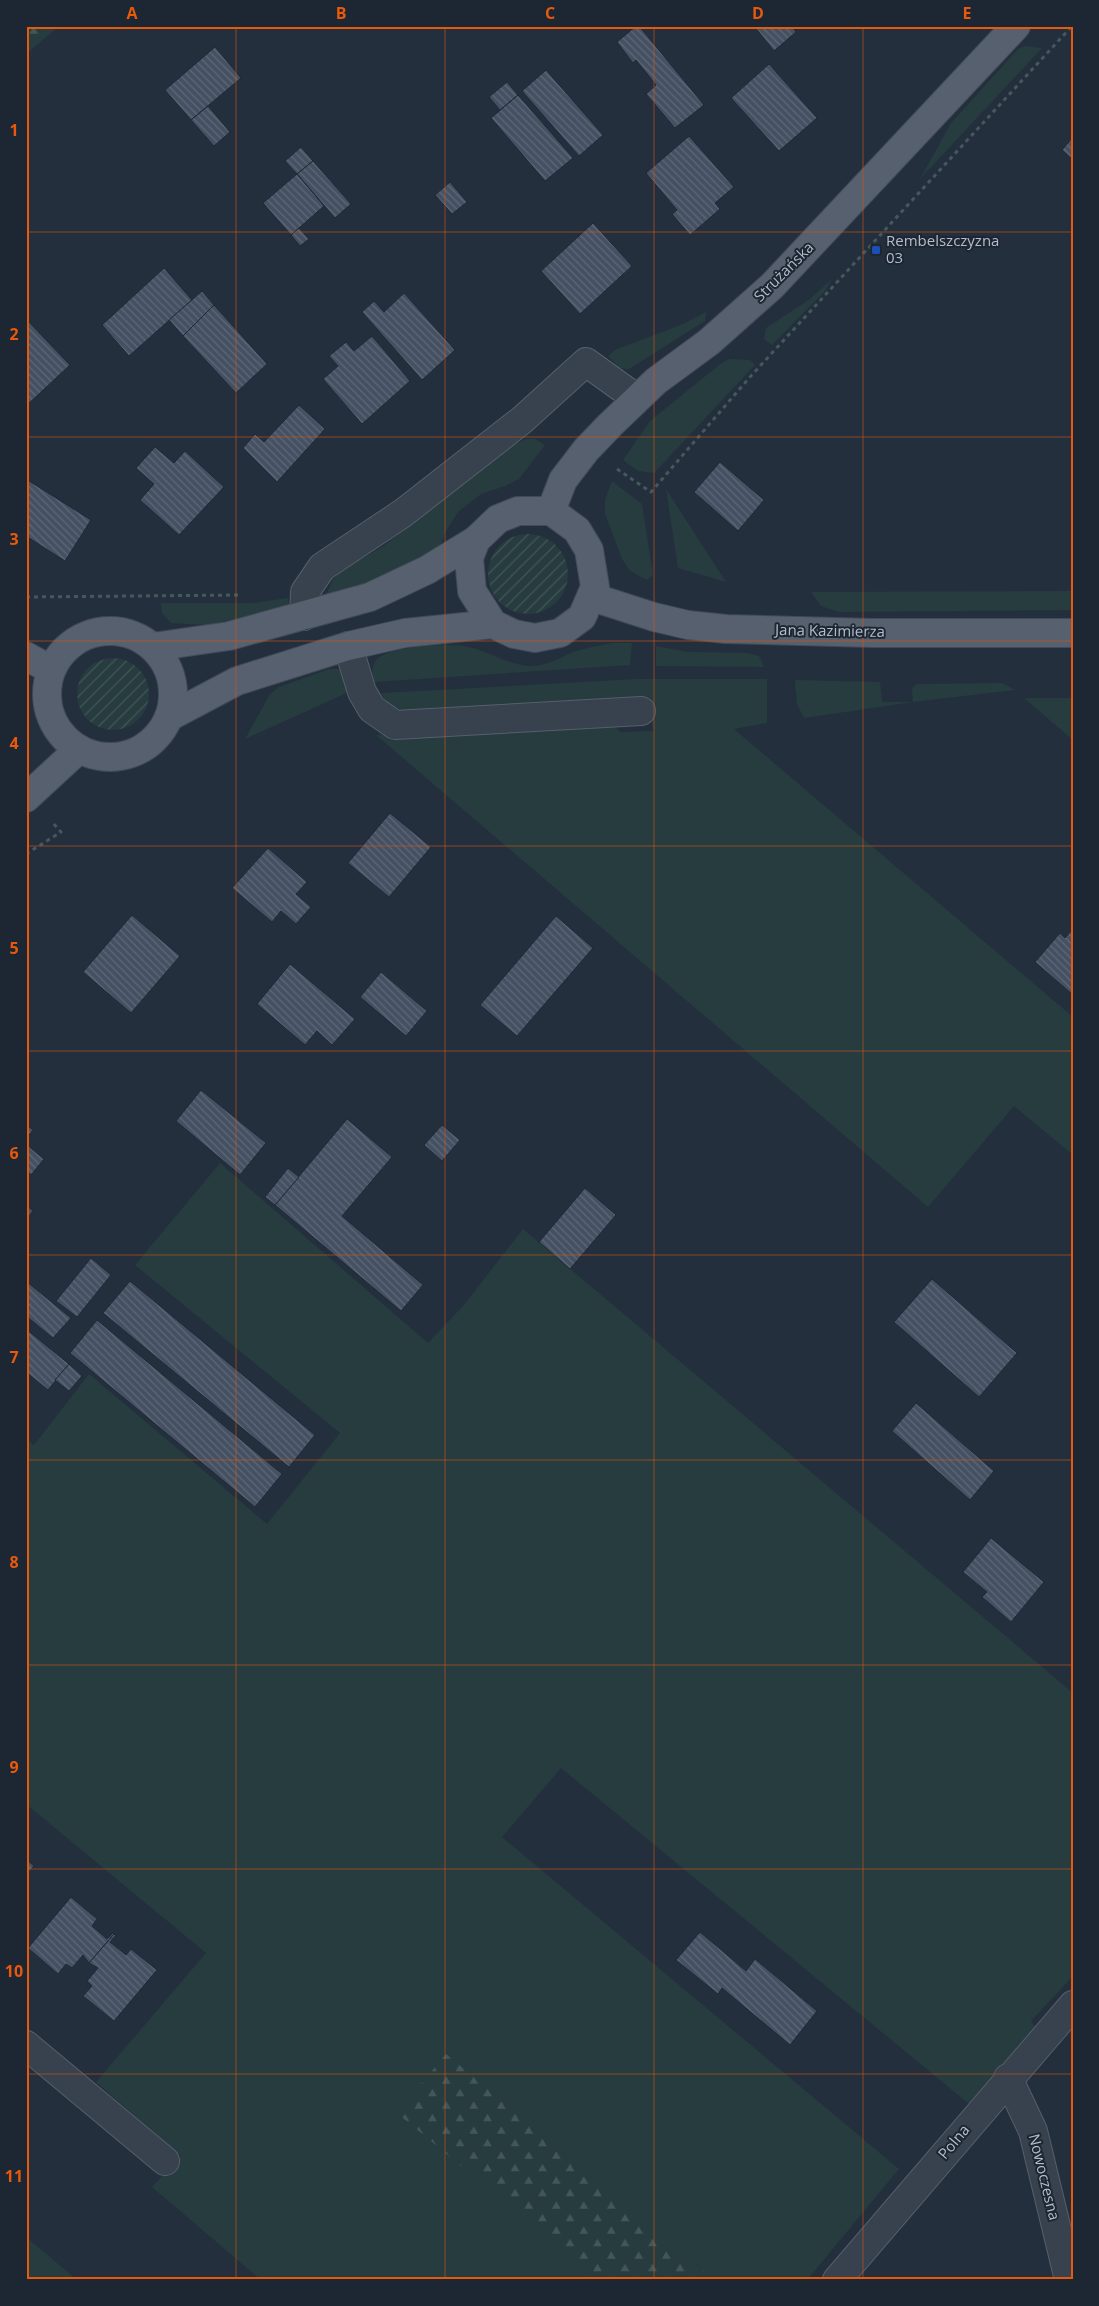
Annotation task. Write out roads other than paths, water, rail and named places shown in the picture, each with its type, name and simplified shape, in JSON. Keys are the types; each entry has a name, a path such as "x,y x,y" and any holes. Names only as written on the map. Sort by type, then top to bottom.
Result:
{"main road":[{"name":"Strużańska","path":"551,511 563,480 586,450 636,398 709,342 772,286 1016,26"},
{"path":"153,647 229,636 370,597 427,570 476,540 498,519 518,511 551,511 577,530 589,550 595,587 592,597 582,617 560,633 535,638 514,634 492,624 405,633 348,646 238,681 168,717"},
{"path":"476,540 469,558 472,591 492,624"},
{"name":"Jana Kazimierza","path":"592,597 654,618 688,625 726,629 1073,633"},
{"path":"105,630 139,637 153,647 165,662 171,680 173,698 168,717 157,735 141,749 121,756 99,756 79,749 65,738 54,723 48,706 47,688 51,670 59,655 72,643 88,634 105,630"},
{"path":"26,656 51,670"},
{"path":"26,798 79,749"}],"street":[{"path":"304,616 305,592 322,567 403,513 522,420 586,362 636,398"},
{"path":"348,646 362,692 372,709 395,725 641,711"},
{"name":"Polna","path":"837,2280 1008,2078 1073,2005"},
{"path":"26,2045 165,2161"},
{"name":"Nowoczesna","path":"1008,2078 1033,2131 1069,2280"}],"place":[{"name":"Rembelszczyzna 03","path":"876,250"}]}
